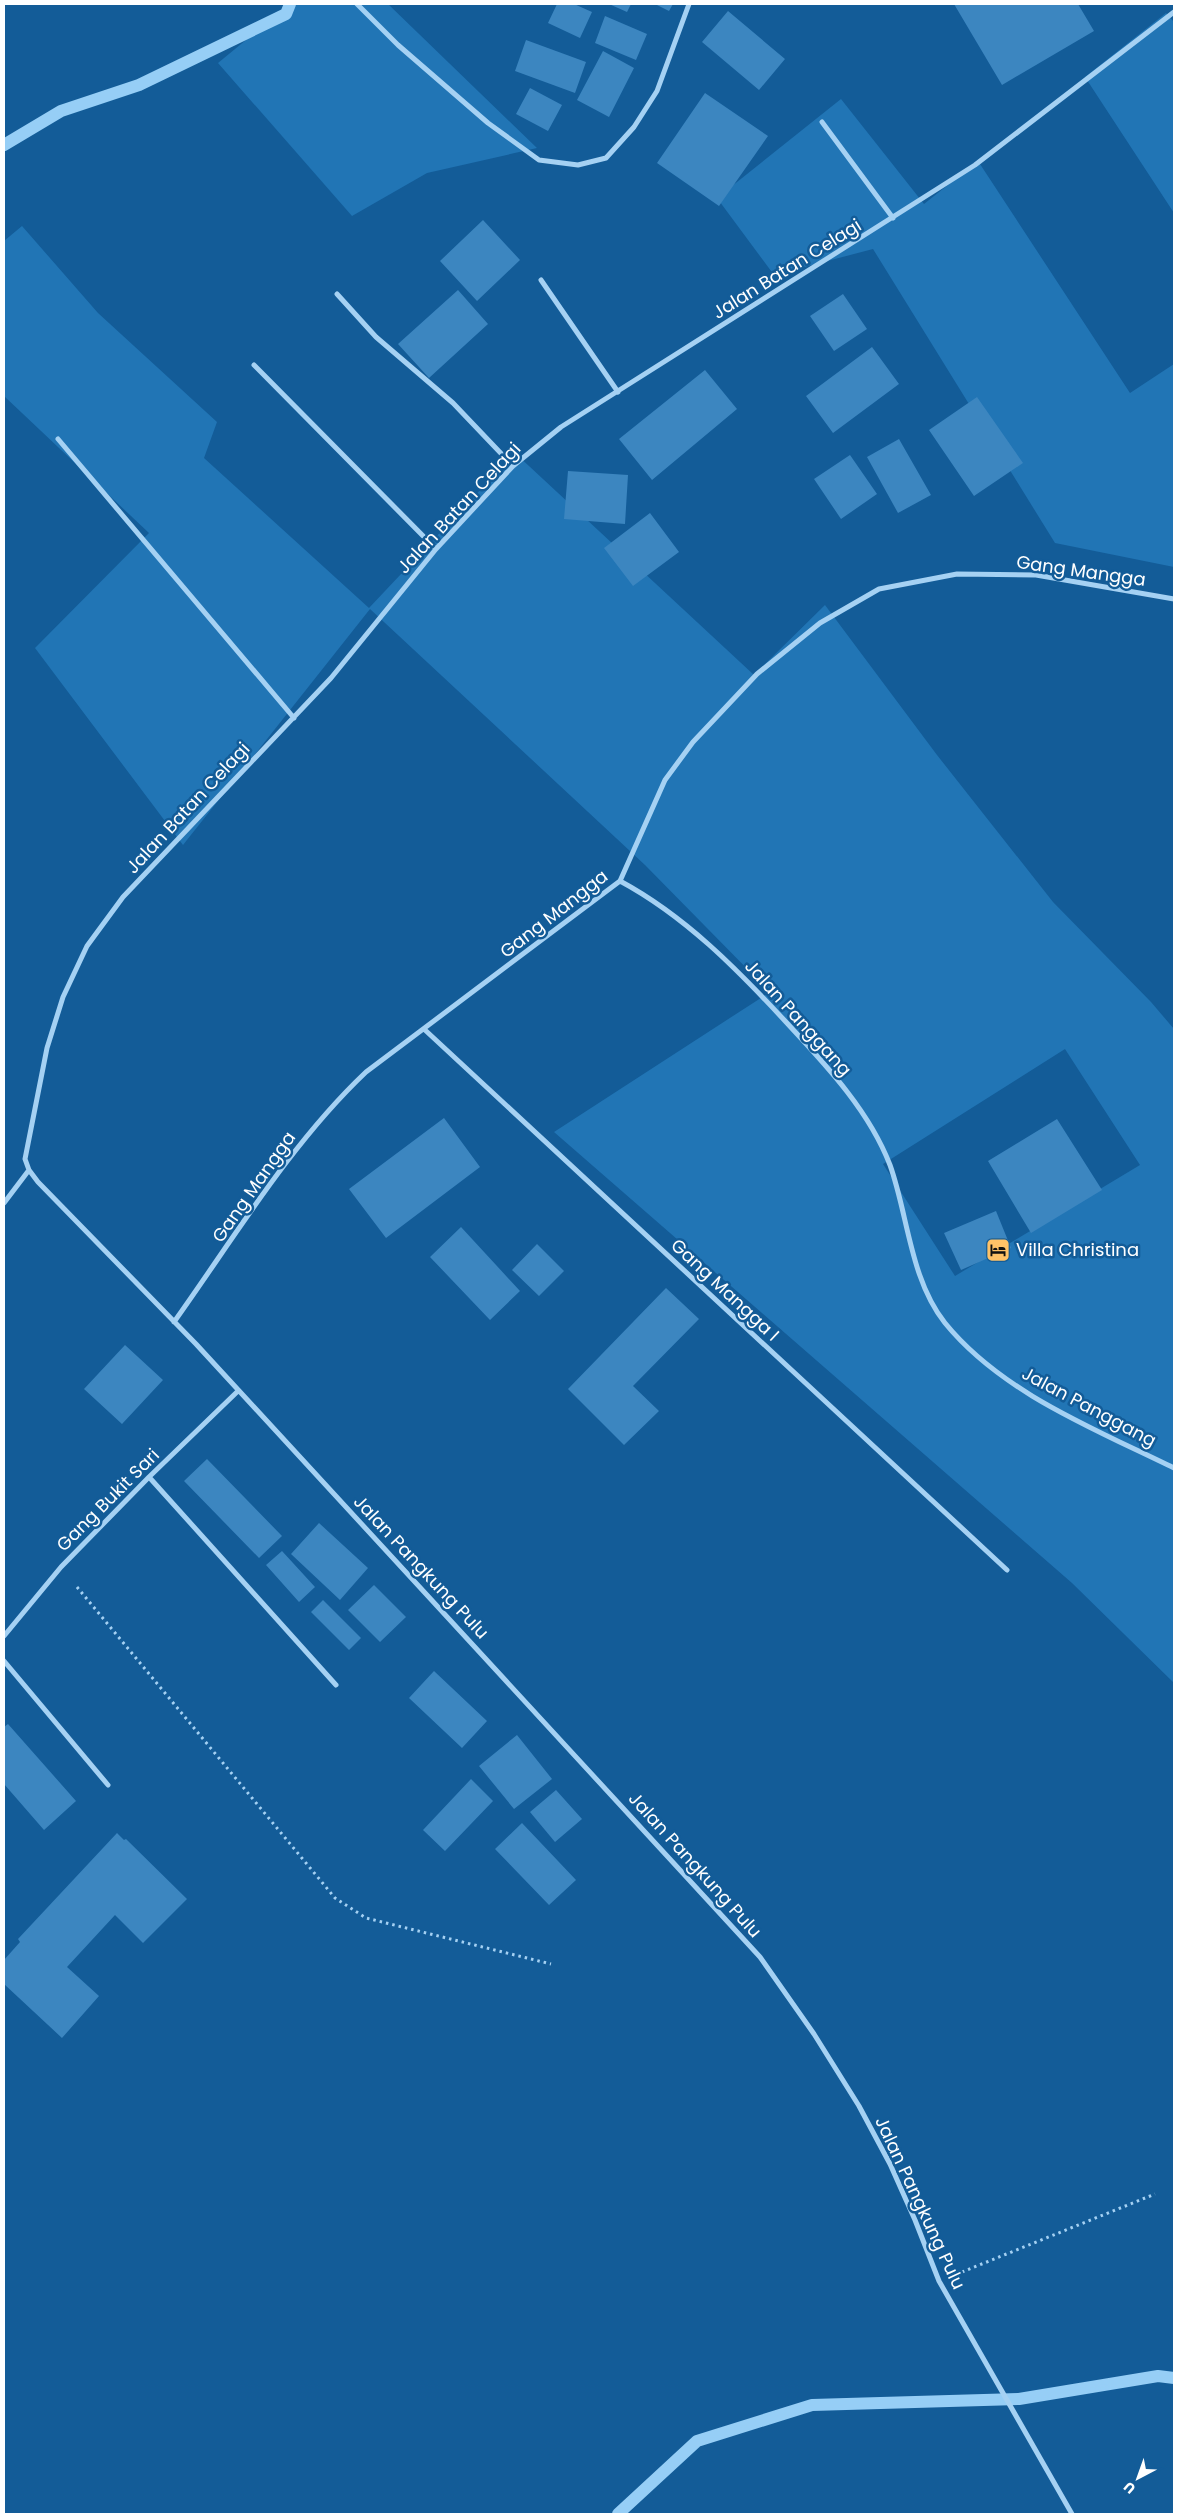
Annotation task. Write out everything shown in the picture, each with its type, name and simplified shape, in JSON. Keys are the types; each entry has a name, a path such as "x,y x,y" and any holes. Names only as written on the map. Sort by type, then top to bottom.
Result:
{"street":[{"path":"357,4 398,45 488,124 539,160 578,165 606,158 634,127 657,91 688,4"},
{"name":"Jalan Batan Celagi","path":"29,1170 25,1159 26,1151 47,1048 63,997 86,946 123,897 331,678 436,549 513,466 560,427 975,165 1174,12"},
{"path":"822,122 893,218"},
{"path":"541,280 618,392"},
{"path":"337,294 376,337 453,404 513,466"},
{"path":"254,365 436,549"},
{"path":"58,439 294,718"},
{"name":"Gang Mangga","path":"174,1322 305,1138 333,1103 366,1072 425,1030 620,881 665,780 692,742 757,674 820,624 879,589 957,574 1036,575 1174,599"},
{"name":"Jalan Panggang","path":"620,881 649,896 690,929 745,978 824,1062 866,1120 889,1164 916,1262 928,1292 943,1320 960,1341 982,1361 1046,1404 1174,1468"},
{"name":"Gang Mangga I","path":"425,1030 1007,1570"},
{"path":"4,1203 29,1170"},
{"name":"Jalan Pangkung Pulu","path":"29,1170 238,1390 760,1957 814,2034 859,2106 901,2188 939,2281 1072,2514"},
{"name":"Gang Bukit Sari","path":"4,1636 61,1567 238,1390"},
{"path":"149,1477 336,1685"},
{"path":"4,1661 108,1785"}],"path":[{"path":"61,1567 335,1898 366,1918 551,1964"},
{"path":"939,2281 1155,2194"}],"shaded area":[{"path":"290,4 388,4 537,148 427,173 352,216 218,63"},
{"path":"1166,13 1174,22 1174,213 1085,77"},
{"path":"841,99 924,204 978,161 1130,393 1174,364 1174,567 1055,543 873,249 774,275 717,198"},
{"path":"22,226 98,313 217,422 204,458 369,608 515,453 754,675 825,605 937,755 1053,902 1151,1002 1174,1029 1174,1683 1072,1583 554,1132 770,992 645,865 370,609 183,845 35,648 149,533 4,396 4,241","holes":["1065,1049 1140,1165 955,1276 883,1164"]}],"building":[{"path":"557,4 574,4 592,12 580,38 548,23"},
{"path":"609,4 631,4 627,12"},
{"path":"655,4 673,4 669,11"},
{"path":"954,4 1078,4 1094,31 1002,85"},
{"path":"728,11 785,59 759,90 702,42"},
{"path":"605,16 647,34 636,60 595,43"},
{"path":"526,40 586,62 575,93 515,71"},
{"path":"603,51 634,68 609,117 577,100"},
{"path":"530,88 562,105 548,131 516,114"},
{"path":"705,93 768,136 719,206 657,163"},
{"path":"483,220 520,260 477,301 440,261"},
{"path":"458,290 488,324 429,378 398,344"},
{"path":"843,294 867,329 834,351 810,316"},
{"path":"872,347 899,384 833,433 806,396"},
{"path":"705,370 737,409 652,480 619,439"},
{"path":"977,397 1023,463 974,496 929,430"},
{"path":"899,439 931,495 898,513 867,457"},
{"path":"850,455 877,494 841,519 814,479"},
{"path":"568,471 628,475 625,524 564,519"},
{"path":"650,513 679,552 633,586 604,548"},
{"path":"444,1118 480,1167 386,1238 349,1189"},
{"path":"1057,1119 1102,1190 1031,1233 988,1161"},
{"path":"996,1211 1011,1248 961,1270 944,1233"},
{"path":"461,1227 520,1291 490,1320 430,1257"},
{"path":"537,1244 564,1271 539,1296 512,1270"},
{"path":"666,1288 699,1319 633,1386 659,1411 624,1445 568,1389"},
{"path":"125,1345 163,1380 122,1424 84,1389"},
{"path":"207,1459 282,1536 259,1558 184,1481"},
{"path":"319,1523 368,1568 340,1600 291,1554"},
{"path":"282,1551 315,1587 299,1602 266,1565"},
{"path":"374,1585 406,1617 380,1642 348,1610"},
{"path":"323,1600 361,1638 349,1650 311,1612"},
{"path":"434,1671 487,1721 462,1748 409,1698"},
{"path":"8,1724 76,1801 44,1830 4,1784 4,1727"},
{"path":"517,1735 552,1779 514,1809 479,1766"},
{"path":"471,1779 493,1801 445,1851 423,1830"},
{"path":"556,1790 582,1819 555,1842 530,1812"},
{"path":"522,1823 576,1880 549,1905 495,1849"},
{"path":"117,1833 124,1840 126,1839 187,1899 143,1943 115,1915 67,1967 99,1996 62,2038 4,1984 4,1960 20,1942 18,1939"}],"waterway":[{"path":"4,145 61,111 139,85 286,14 290,4"},
{"path":"618,2514 697,2441 812,2405 1019,2399 1158,2376 1174,2378"}],"place":[{"name":"Villa Christina","path":"998,1250"}]}
